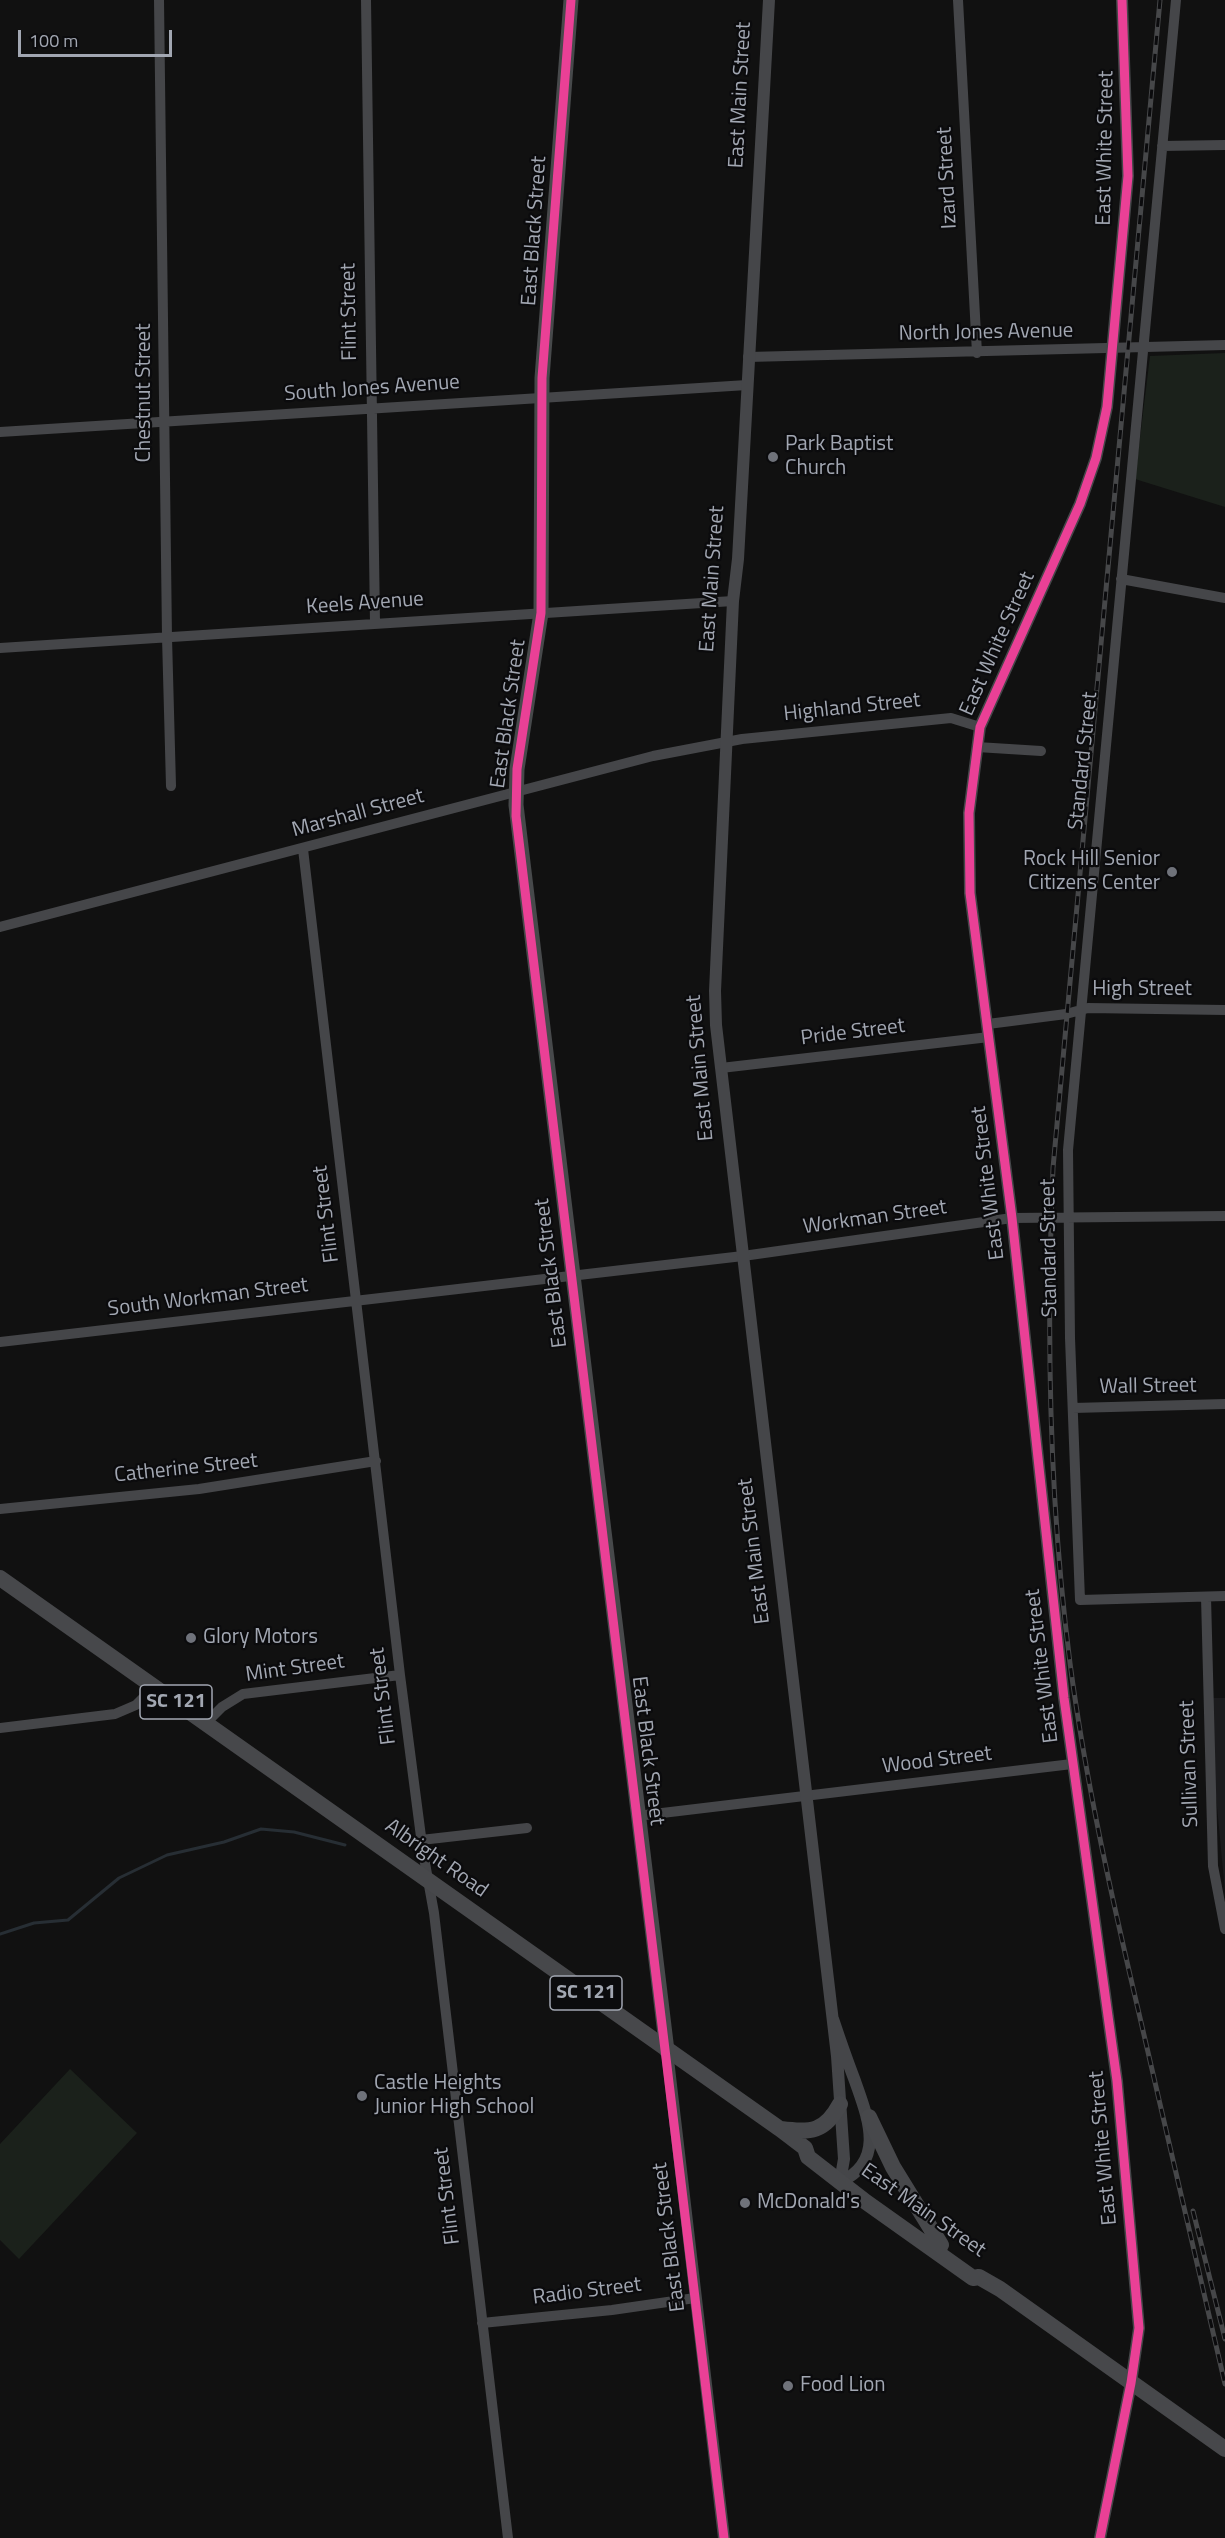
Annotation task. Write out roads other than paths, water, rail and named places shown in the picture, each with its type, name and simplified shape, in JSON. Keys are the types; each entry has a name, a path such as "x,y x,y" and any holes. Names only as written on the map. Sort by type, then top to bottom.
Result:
{"highway":[{"name":"Albright Road","path":"0,1578 780,2129 805,2148 808,2157 844,2176"},
{"path":"780,2129 801,2132 819,2128 833,2116 840,2104"},
{"path":"869,2117 893,2167 941,2245"},
{"name":"East Main Street","path":"844,2176 973,2278 979,2277"},
{"name":"East Main Street","path":"896,2217 941,2245 977,2271 979,2277 1225,2449"}],"main road":[{"name":"East Black Street","path":"571,0 541,398 541,613 515,793 571,1276 667,2051"}],"street":[{"name":"Chestnut Street","path":"159,0 171,786"},
{"name":"Flint Street","path":"366,0 370,408 375,623"},
{"name":"East Main Street","path":"769,0 733,601 715,991 721,1068 833,2019 844,2176"},
{"name":"Izard Street","path":"958,0 977,353"},
{"name":"East White Street","path":"1100,2538 1131,2383 1138,2328 1117,2081 1072,1764 1012,1218 970,893 968,853 969,813 980,727 1080,504 1096,458 1107,407 1128,176 1122,0"},
{"name":"Standard Street","path":"1176,0 1080,1010 1068,1150 1068,1219 1080,1600 1206,1597"},
{"path":"1162,146 1225,145"},
{"name":"North Jones Avenue","path":"748,357 1225,345"},
{"name":"South Jones Avenue","path":"0,432 747,386"},
{"path":"1121,579 1225,598"},
{"name":"Keels Avenue","path":"0,648 733,601"},
{"name":"Highland Street","path":"726,741 951,718 980,727"},
{"name":"Marshall Street","path":"0,927 653,756 726,741"},
{"path":"977,747 1041,751"},
{"name":"Flint Street","path":"303,849 400,1675 428,1882 508,2538"},
{"name":"High Street","path":"988,1023 1080,1010 1225,1010"},
{"name":"Pride Street","path":"721,1068 989,1037"},
{"name":"Workman Street","path":"743,1256 1012,1218 1225,1216"},
{"name":"South Workman Street","path":"0,1342 743,1256"},
{"name":"Wall Street","path":"1073,1408 1225,1404"},
{"name":"Catherine Street","path":"0,1509 210,1487 376,1461"},
{"path":"1206,1597 1225,1596"},
{"name":"Sullivan Street","path":"1206,1597 1213,1866 1225,1929"},
{"name":"Mint Street","path":"206,1723 227,1703 243,1694 400,1675"},
{"path":"0,1728 115,1714 136,1705 154,1687"},
{"name":"Wood Street","path":"637,1816 1072,1764"},
{"path":"422,1840 527,1828"},
{"name":"East Main Street","path":"833,2019 869,2117 869,2150 864,2162 844,2176"},
{"name":"East Black Street","path":"667,2051 724,2538"},
{"name":"Radio Street","path":"482,2323 612,2310 695,2298"}],"waterway":[{"path":"0,1934 34,1923 68,1920 119,1878 167,1855 224,1842 261,1829 294,1832 345,1845"}],"railway":[{"path":"1160,0 1053,1168 1050,1292 1051,1416 1063,1601 1084,1753 1120,1933 1225,2384"},
{"path":"1193,2211 1225,2339"}],"place":[{"name":"Park Baptist Church","path":"773,457"},
{"name":"Rock Hill Senior Citizens Center","path":"1172,872"},
{"name":"Glory Motors","path":"191,1638"},
{"name":"Castle Heights Junior High School","path":"362,2096"},
{"name":"McDonald's","path":"745,2203"},
{"name":"Food Lion","path":"788,2386"}]}
